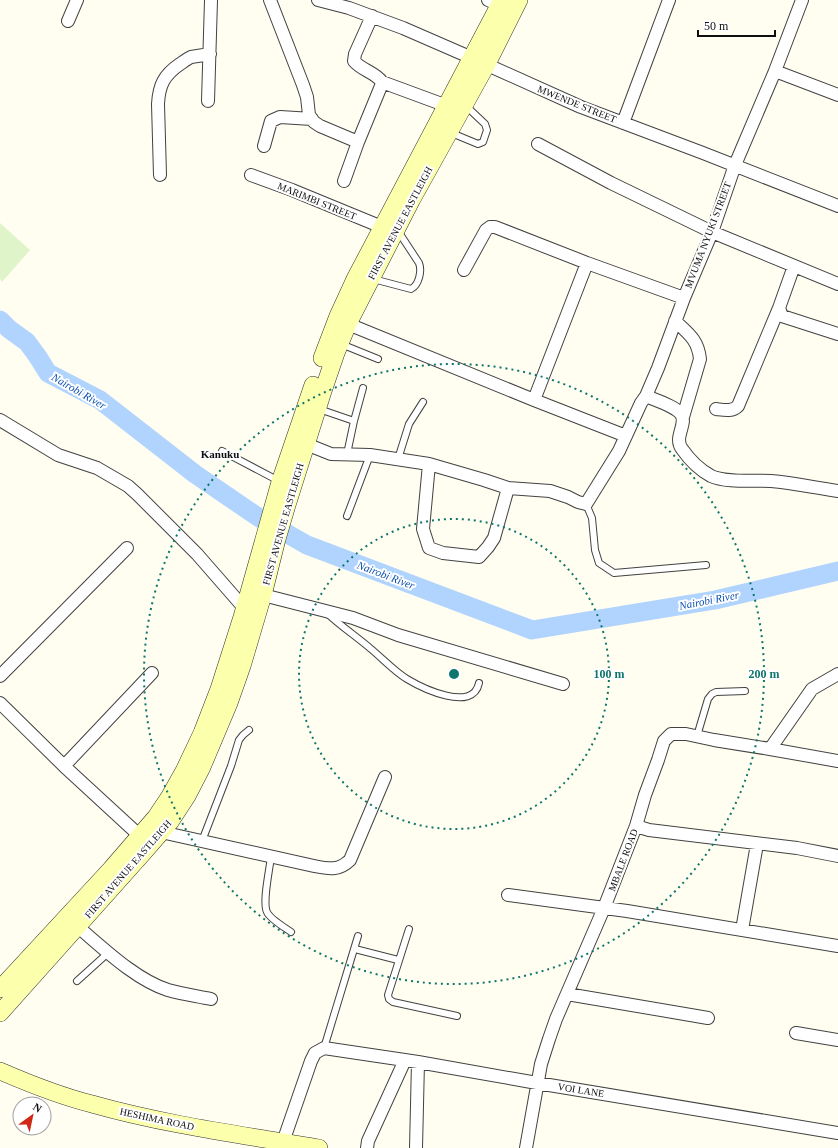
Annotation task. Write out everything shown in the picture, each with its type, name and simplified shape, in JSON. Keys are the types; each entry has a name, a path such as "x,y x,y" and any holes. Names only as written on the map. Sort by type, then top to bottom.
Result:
{"main road":[{"name":"FIRST AVENUE EASTLEIGH","path":"0,989 140,836 156,817 184,771 202,733 219,689 245,609 271,537 281,503 306,444 348,324 371,279 390,229 447,106 480,61 519,0"},
{"name":"FIRST AVENUE EASTLEIGH","path":"281,503 280,482 338,316 355,279 412,199 464,104 480,61 496,2"},
{"name":"FIRST AVENUE EASTLEIGH","path":"0,1013 170,822 187,796 218,732 242,666 263,595 271,537"},
{"name":"HESHIMA ROAD","path":"0,1072 44,1089 90,1104 138,1116 282,1145 319,1148"}],"street":[{"path":"68,21 77,0"},
{"path":"208,101 211,0"},
{"path":"270,0 307,96 309,115 314,122 320,126 358,142"},
{"name":"MWENDE STREET","path":"318,0 349,8 403,28 581,107 735,165 838,206"},
{"path":"624,123 669,0"},
{"name":"MVUMA NYUKI STREET","path":"464,270 486,230 490,227 495,227 587,263 684,298 712,232 735,165 775,71 802,0"},
{"path":"372,16 355,54 354,61 357,65 379,78 382,82 447,106"},
{"path":"160,175 158,104 162,83 168,74 186,60 210,54"},
{"path":"775,71 838,95"},
{"path":"344,181 382,82"},
{"path":"264,146 271,121 280,116 312,119"},
{"path":"538,144 611,183 712,232 838,284"},
{"name":"MARIMBI STREET","path":"251,175 390,229"},
{"path":"534,400 587,263"},
{"path":"716,409 730,410 735,409 738,406 779,308 794,266"},
{"path":"306,444 331,454 370,455 429,464 508,488 550,491 586,504 619,451 641,403 646,396 684,298"},
{"path":"779,308 782,316 838,334"},
{"path":"676,321 697,344 700,355 700,360 679,435 681,448 694,462 705,472 723,480 772,481 838,491"},
{"path":"348,324 626,436"},
{"path":"646,396 677,410 683,417"},
{"path":"0,420 58,455 97,468 128,486 197,554 245,609"},
{"path":"429,464 423,530 429,548 442,553 479,557 494,538 508,488"},
{"path":"0,676 127,548"},
{"path":"263,595 353,618 398,635 563,684"},
{"path":"64,766 152,674"},
{"path":"770,749 812,689 838,674"},
{"path":"0,703 64,766 140,836"},
{"name":"MBALE ROAD","path":"526,1148 537,1083 547,1045 556,1019 604,908 636,826 645,795 664,742 671,734 686,734 838,762"},
{"path":"161,832 328,868 340,868 350,860 385,777"},
{"path":"636,826 649,830 797,848 838,856"},
{"path":"742,930 757,844"},
{"path":"508,895 627,911 838,946"},
{"path":"77,926 118,961 147,981 168,990 211,999"},
{"path":"567,994 708,1018"},
{"path":"796,1033 838,1040"},
{"path":"282,1145 310,1061 315,1053 324,1048"},
{"name":"VOI LANE","path":"324,1048 418,1062 838,1133"},
{"path":"367,1148 368,1141 405,1060"},
{"path":"416,1148 418,1062"}],"lane":[{"path":"448,132 478,144 483,142 487,130 485,124 464,104"},
{"path":"371,279 411,289 417,283 421,270 419,263 390,229"},
{"path":"340,344 378,359"},
{"path":"347,454 363,388"},
{"path":"398,459 408,424 423,402"},
{"path":"317,409 354,421"},
{"path":"222,451 280,482"},
{"path":"347,516 370,455"},
{"path":"586,504 592,518 595,550 599,563 614,573 706,565"},
{"path":"324,610 344,629 370,648 406,679 438,694 460,698 471,696 478,688 480,683"},
{"path":"697,736 708,699 712,694 716,692 745,691"},
{"path":"202,841 231,766 239,740 249,730"},
{"path":"271,856 265,902 267,912 290,932"},
{"path":"409,929 398,960 388,995 389,999 393,1002 457,1016"},
{"path":"324,1048 358,936"},
{"path":"355,949 398,960"},
{"path":"77,981 108,953"}],"green space":[{"path":"0,223 30,250 2,282 0,279"}],"waterway":[{"name":"Nairobi River","path":"0,320 9,329 27,342 48,373 100,400 195,474 258,517 307,545 532,630 715,600 838,571"}],"district":[{"name":"Kanuku","path":"220,454"}]}
